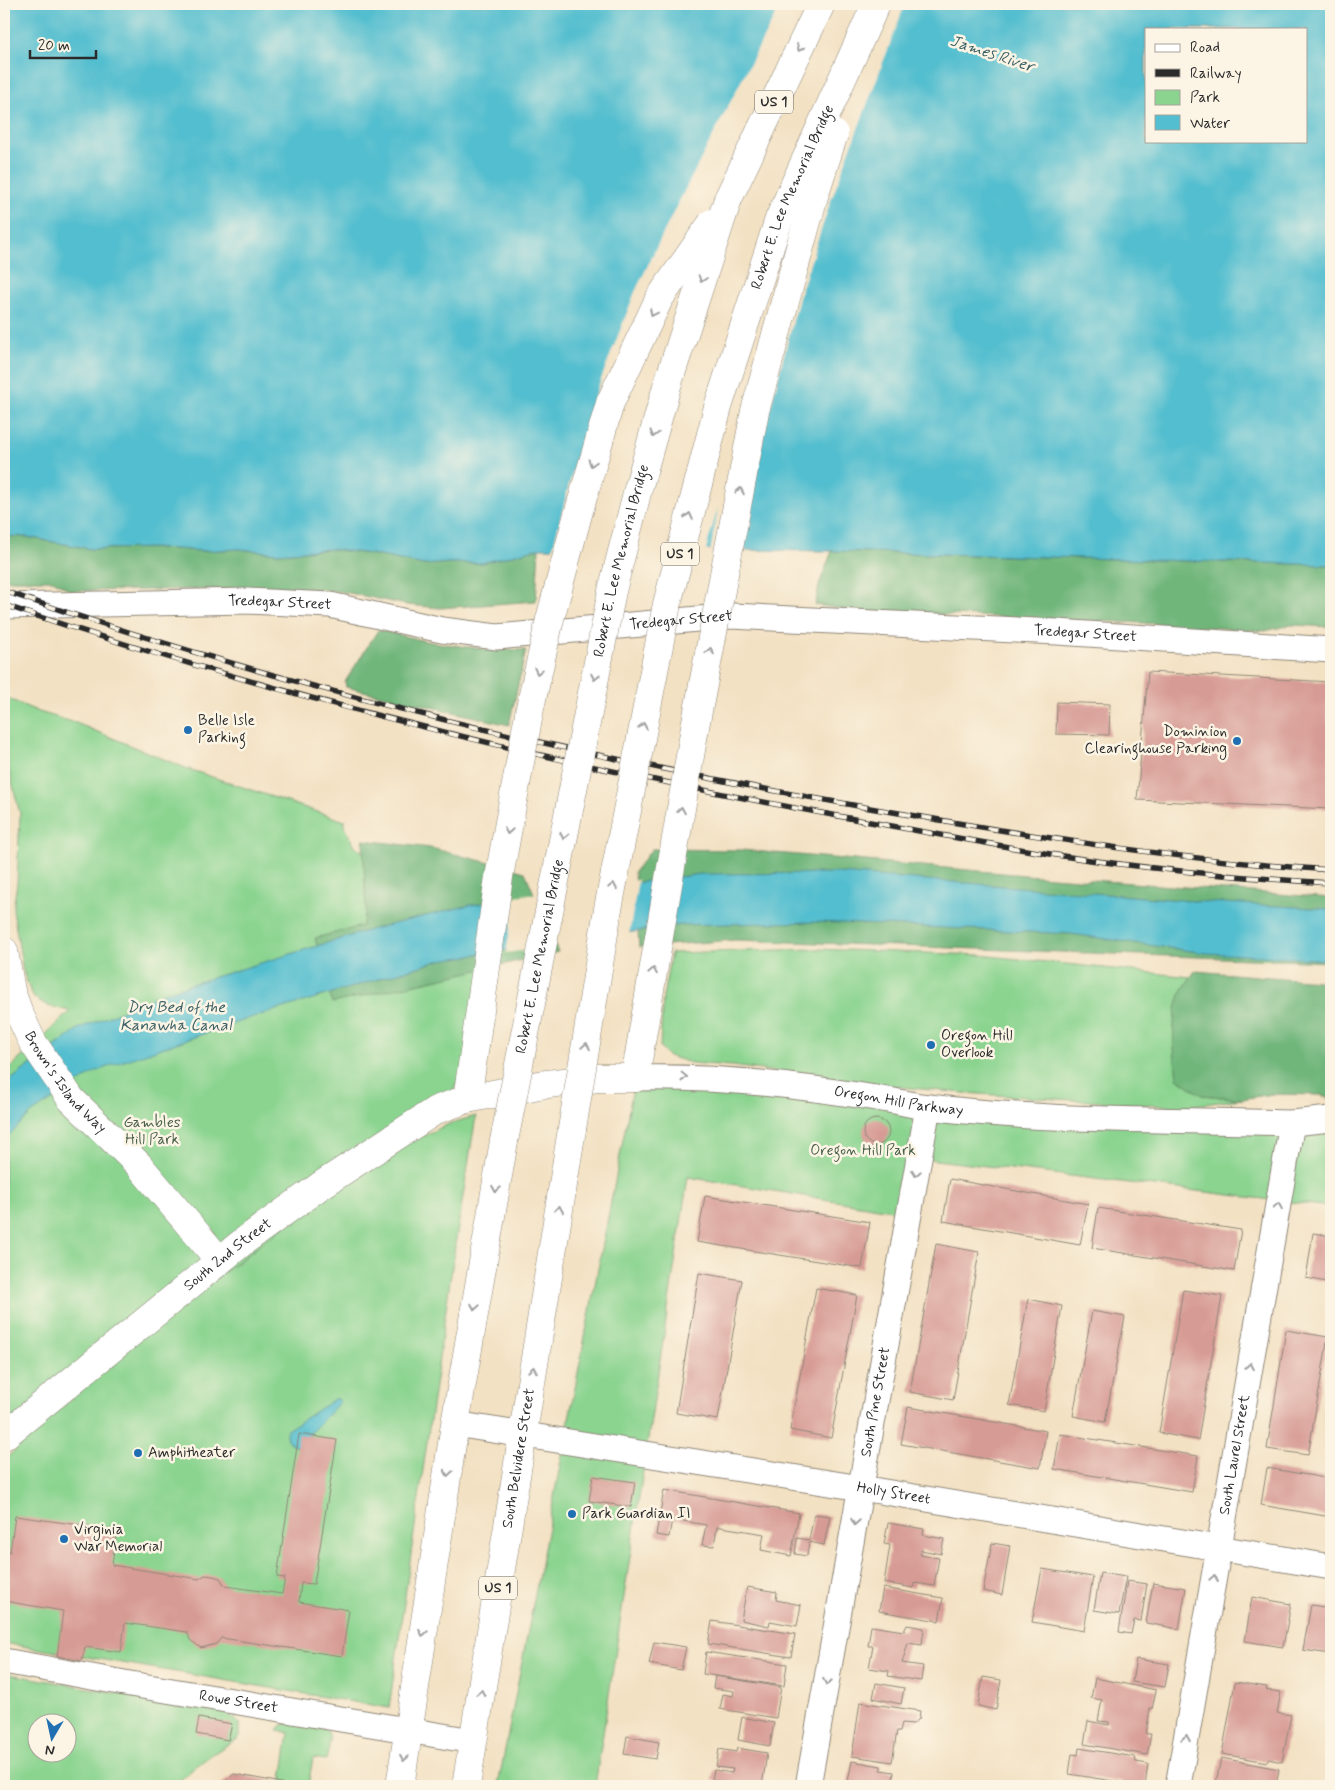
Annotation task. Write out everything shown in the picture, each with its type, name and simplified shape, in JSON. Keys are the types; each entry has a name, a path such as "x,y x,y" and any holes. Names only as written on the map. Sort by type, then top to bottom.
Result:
{"main road":[{"name":"Robert E. Lee Memorial Bridge","path":"455,1424 504,1141 612,591 638,489 668,386 728,200 821,4"},
{"name":"Robert E. Lee Memorial Bridge","path":"572,1129 608,909 667,604 711,434 779,219 877,4"},
{"path":"635,1078 695,727 755,411 814,196 877,4"},
{"path":"467,1099 499,877 530,708 550,619 608,411 659,299 728,200"},
{"name":"Brown's Island Way","path":"4,951 11,991 19,1013 32,1041 71,1099 138,1164 220,1260"},
{"name":"Oregon Hill Parkway","path":"467,1099 547,1084 598,1078 635,1078"},
{"name":"South 2nd Street","path":"4,1436 220,1260 320,1186 436,1110 467,1099"},
{"name":"South Belvidere Street","path":"466,1786 572,1129"},
{"name":"US 1","path":"400,1786 455,1424"}],"street":[{"name":"Tredegar Street","path":"4,606 248,601 330,605 442,630 497,637 732,616 1057,632 1331,650"},
{"name":"Oregon Hill Parkway","path":"635,1078 686,1077 785,1086 928,1107 1111,1119 1292,1123 1331,1120"},
{"name":"South Pine Street","path":"808,1786 928,1107"},
{"name":"South Laurel Street","path":"1178,1786 1292,1123"},
{"name":"Holly Street","path":"455,1424 861,1488 1331,1567"},
{"name":"Rowe Street","path":"4,1661 473,1742"}],"green space":[{"path":"4,536 27,537 91,549 162,548 202,551 239,549 277,553 331,549 371,554 424,565 482,563 539,548 536,601 440,608 407,605 344,592 306,588 71,591 53,580 4,580"},
{"path":"832,551 1331,565 1331,627 1291,625 1265,631 1143,623 856,611 815,605 820,582"},
{"path":"378,630 430,642 491,650 526,650 509,725 346,687 345,682"},
{"name":"Gambles Hill Park","path":"4,697 39,712 76,723 188,769 345,821 344,825 355,846 364,853 499,877 475,1045 447,1105 4,1436 4,1056 8,1070 70,1011 48,1006 32,996 23,971 13,910 17,883 20,814 4,750"},
{"path":"363,840 431,848 525,872 558,952 332,1003 315,938 362,926 366,910"},
{"path":"652,849 741,850 1025,875 1331,898 1331,962 736,940 639,947 634,872"},
{"path":"816,949 980,955 1191,977 1181,995 1202,1095 1242,1099 1181,1107 964,1093 691,1063 668,1056 660,1048 663,997 671,953"},
{"path":"1195,971 1331,982 1331,1100 1321,1095 1272,1094 1242,1099 1202,1095 1177,1078 1174,1036 1175,1015 1180,995"},
{"name":"Oregon Hill Park","path":"635,1078 887,1099 1331,1120 1331,1207 919,1158 909,1213 688,1177 595,1786 498,1786"},
{"path":"476,1116 456,1239 389,1708 4,1643 4,1460 135,1341 372,1159 451,1123"},
{"path":"4,1673 228,1713 239,1723 239,1738 205,1759 175,1786 4,1786"},
{"path":"290,1723 325,1729 329,1735 330,1743 326,1760 313,1758 308,1786 281,1786 289,1733 278,1730 282,1725"}],"water":[{"name":"James River","path":"4,4 1331,4 1331,565 832,551 539,548 482,563 424,565 371,554 331,549 277,553 239,549 202,551 162,548 91,549 27,537 4,536"},
{"name":"Dry Bed of the Kanawha Canal","path":"840,873 1207,902 1331,909 1331,960 1205,953 1071,934 818,922 681,925 441,960 250,1018 95,1072 32,1113 4,1140 4,1085 78,1029 172,990 373,929 470,905 701,874"},
{"path":"336,1398 339,1400 339,1403 312,1431 301,1448 294,1446 287,1440 287,1430"}],"pier":[{"path":"781,4 905,4 830,203 800,294 765,428 740,552 710,552 718,508 705,552 552,551 571,477 598,387 635,292 674,211"},
{"path":"638,880 629,935 506,953 515,896"}],"building":[{"name":"Dominion Clearinghouse Parking","path":"1148,672 1331,682 1331,809 1137,800"},
{"path":"1057,702 1110,704 1109,735 1056,734"},
{"path":"876,1119 885,1123 889,1132 885,1141 876,1145 867,1141 863,1132 867,1123"},
{"path":"950,1179 1088,1204 1080,1245 943,1221"},
{"path":"705,1196 870,1222 862,1268 697,1242"},
{"path":"1098,1208 1241,1230 1234,1271 1092,1248"},
{"path":"1313,1233 1331,1236 1331,1283 1306,1278"},
{"path":"936,1244 979,1252 953,1400 910,1392"},
{"path":"699,1273 742,1280 718,1420 676,1413"},
{"path":"816,1288 857,1295 831,1438 790,1430"},
{"path":"1183,1290 1222,1296 1198,1440 1159,1433"},
{"path":"1028,1299 1062,1306 1044,1411 1009,1405"},
{"path":"1092,1311 1125,1317 1105,1422 1073,1416"},
{"path":"1286,1330 1328,1337 1308,1455 1267,1449"},
{"path":"908,1407 1046,1431 1040,1468 901,1444"},
{"name":"Virginia War Memorial","path":"299,1434 337,1440 314,1584 301,1583 299,1602 349,1610 342,1656 221,1638 216,1644 201,1648 190,1640 187,1632 125,1623 121,1652 85,1647 82,1661 57,1656 63,1611 4,1601 4,1551 10,1552 15,1516 117,1530 112,1565 199,1579 205,1575 213,1576 220,1578 225,1586 282,1594 285,1578 277,1577"},
{"path":"1060,1434 1198,1456 1192,1492 1054,1469"},
{"path":"1267,1468 1331,1479 1331,1517 1261,1505"},
{"path":"593,1476 635,1482 631,1507 589,1501"},
{"path":"664,1490 799,1513 791,1556 761,1550 764,1534 721,1527 717,1527 714,1546 702,1545 706,1525 672,1519 669,1537 656,1535"},
{"path":"814,1514 830,1516 824,1545 809,1542 807,1556 795,1554 797,1538 809,1540"},
{"path":"888,1523 924,1529 923,1535 944,1539 941,1554 921,1550 920,1555 939,1558 934,1586 915,1583 914,1588 884,1583 890,1545 884,1544"},
{"path":"992,1543 1010,1546 1002,1595 983,1591"},
{"path":"1042,1569 1093,1577 1084,1631 1032,1622"},
{"path":"1100,1573 1126,1577 1119,1614 1094,1610"},
{"path":"1127,1581 1147,1584 1141,1621 1134,1620 1131,1634 1119,1632"},
{"path":"1153,1583 1186,1588 1179,1629 1146,1623"},
{"path":"747,1587 777,1592 776,1600 801,1605 797,1626 770,1621 769,1626 741,1620"},
{"path":"883,1588 943,1598 939,1621 879,1611"},
{"path":"1252,1597 1291,1604 1283,1647 1245,1641"},
{"path":"1311,1605 1331,1608 1331,1654 1303,1650"},
{"path":"712,1621 795,1634 791,1657 708,1644"},
{"path":"907,1625 924,1628 922,1645 908,1643 902,1663 923,1666 921,1681 888,1676 889,1671 869,1668 873,1646 868,1646 871,1626 904,1631"},
{"path":"654,1642 686,1647 681,1670 649,1664"},
{"path":"706,1652 787,1664 784,1686 703,1674"},
{"path":"1136,1659 1169,1664 1165,1687 1132,1682"},
{"path":"715,1676 781,1687 776,1718 720,1709 723,1694 733,1696 734,1691 713,1688"},
{"path":"983,1677 1001,1680 996,1710 978,1706"},
{"path":"1095,1678 1156,1690 1152,1709 1150,1708 1146,1734 1151,1734 1147,1755 1084,1744 1088,1721 1109,1725 1109,1722 1098,1721 1102,1700 1091,1698"},
{"path":"1235,1682 1267,1687 1266,1690 1281,1692 1277,1713 1291,1715 1282,1762 1268,1759 1267,1762 1222,1754"},
{"path":"876,1683 904,1688 901,1704 873,1698"},
{"path":"860,1702 920,1711 919,1719 913,1724 902,1723 900,1731 897,1731 892,1762 852,1756"},
{"path":"742,1717 774,1723 770,1746 738,1740"},
{"path":"199,1718 232,1724 228,1740 196,1734"},
{"path":"627,1736 659,1742 656,1759 624,1754"},
{"path":"737,1748 767,1753 762,1786 727,1786 728,1783 712,1780 714,1770 732,1773 733,1769 716,1767 719,1749 736,1752"},
{"path":"1079,1748 1135,1757 1136,1762 1148,1764 1145,1786 1069,1774 1072,1754 1078,1755"},
{"path":"1221,1758 1279,1769 1276,1786 1236,1786 1216,1783"},
{"path":"852,1761 881,1766 881,1770 894,1772 892,1786 847,1786"},
{"path":"234,1774 282,1783 281,1786 219,1786"},
{"path":"1093,1783 1106,1785 1106,1786 1093,1786"}],"railway":[{"path":"4,591 109,626 322,689 538,742 646,765 864,807 1038,836 1214,860 1331,870"},
{"path":"4,605 209,669 417,726 521,751 732,796 983,843 1069,857 1181,871 1331,883"}],"place":[{"name":"Belle Isle Parking","path":"188,730"},
{"name":"Dominion Clearinghouse Parking","path":"1237,741"},
{"name":"Oregon Hill Overlook","path":"931,1045"},
{"name":"Amphitheater","path":"138,1453"},
{"name":"Park Guardian II","path":"572,1514"},
{"name":"Virginia War Memorial","path":"64,1539"}]}
